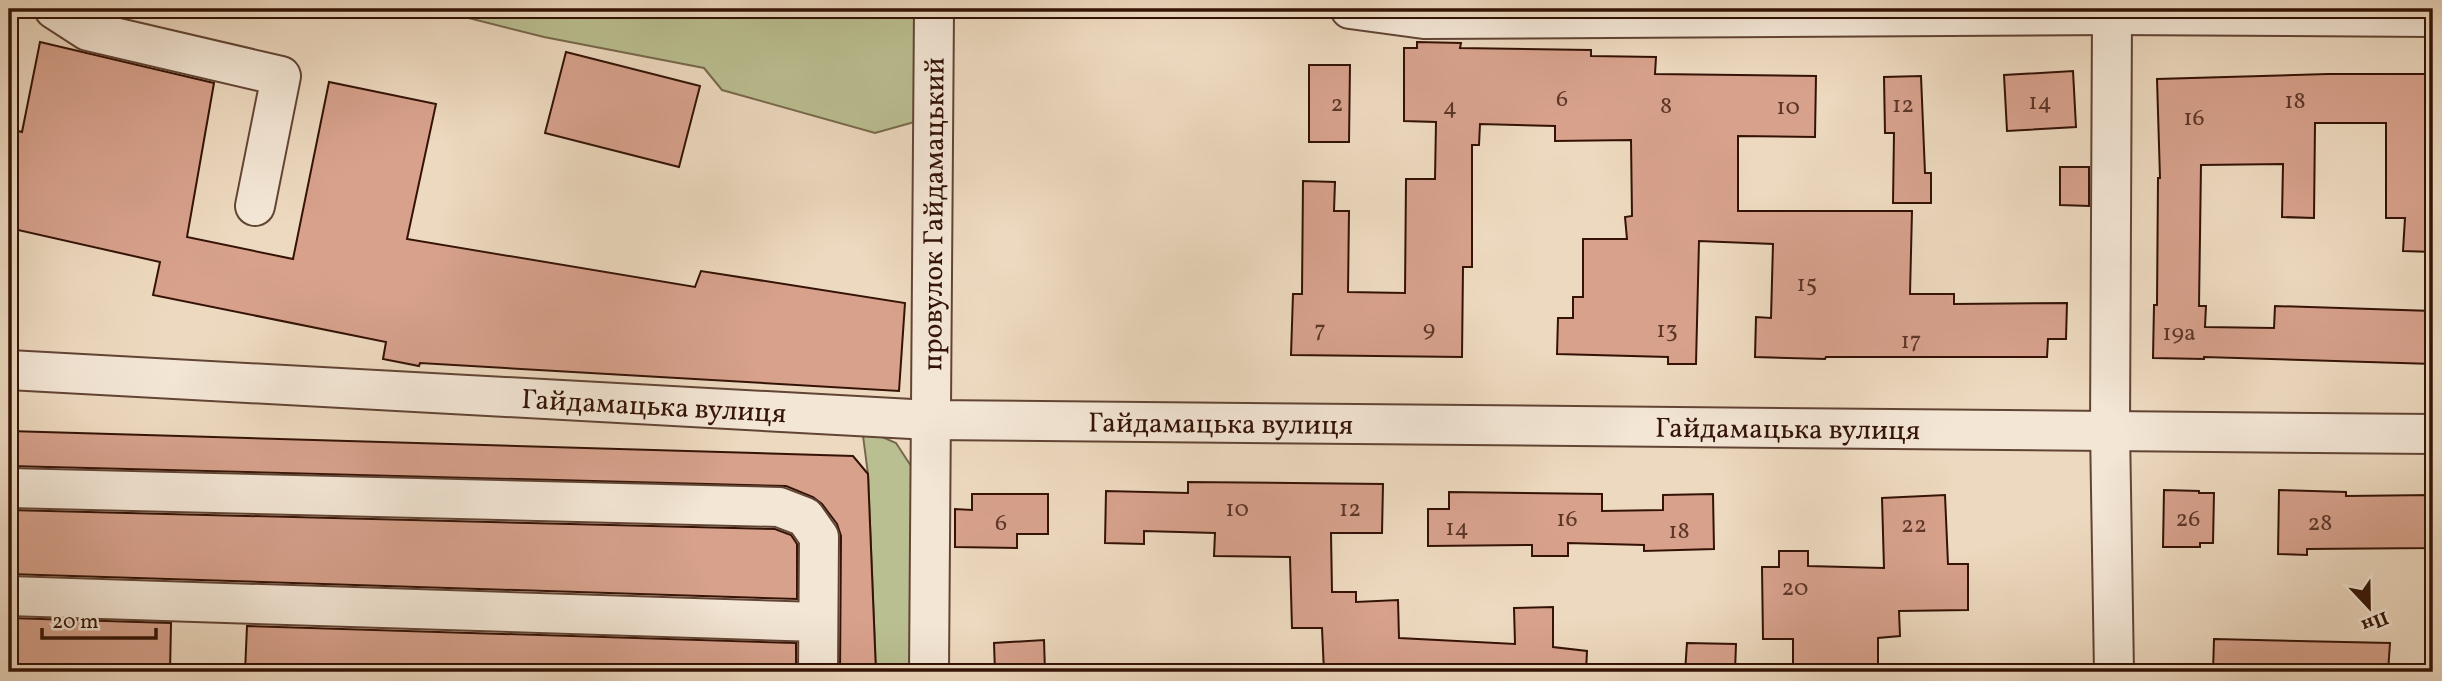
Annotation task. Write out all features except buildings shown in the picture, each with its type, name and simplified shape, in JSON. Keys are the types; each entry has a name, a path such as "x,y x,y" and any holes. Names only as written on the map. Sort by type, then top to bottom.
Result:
{"street":[{"path":"54,9 88,31 281,76 256,206"},
{"name":"провулок Гайдамацький","path":"929,672 934,9"},
{"path":"1350,9 1424,19 2112,15 2433,17"},
{"path":"2112,15 2110,429 2114,672"},
{"name":"Гайдамацька вулиця","path":"9,370 930,420 2433,434"},
{"path":"9,488 779,507 806,517 819,537 818,672"},
{"path":"9,596 818,622"}],"green space":[{"path":"433,9 922,9 918,121 875,133 722,90 704,68 544,37"},
{"path":"862,428 896,443 913,469 919,672 876,672 868,474"}]}
